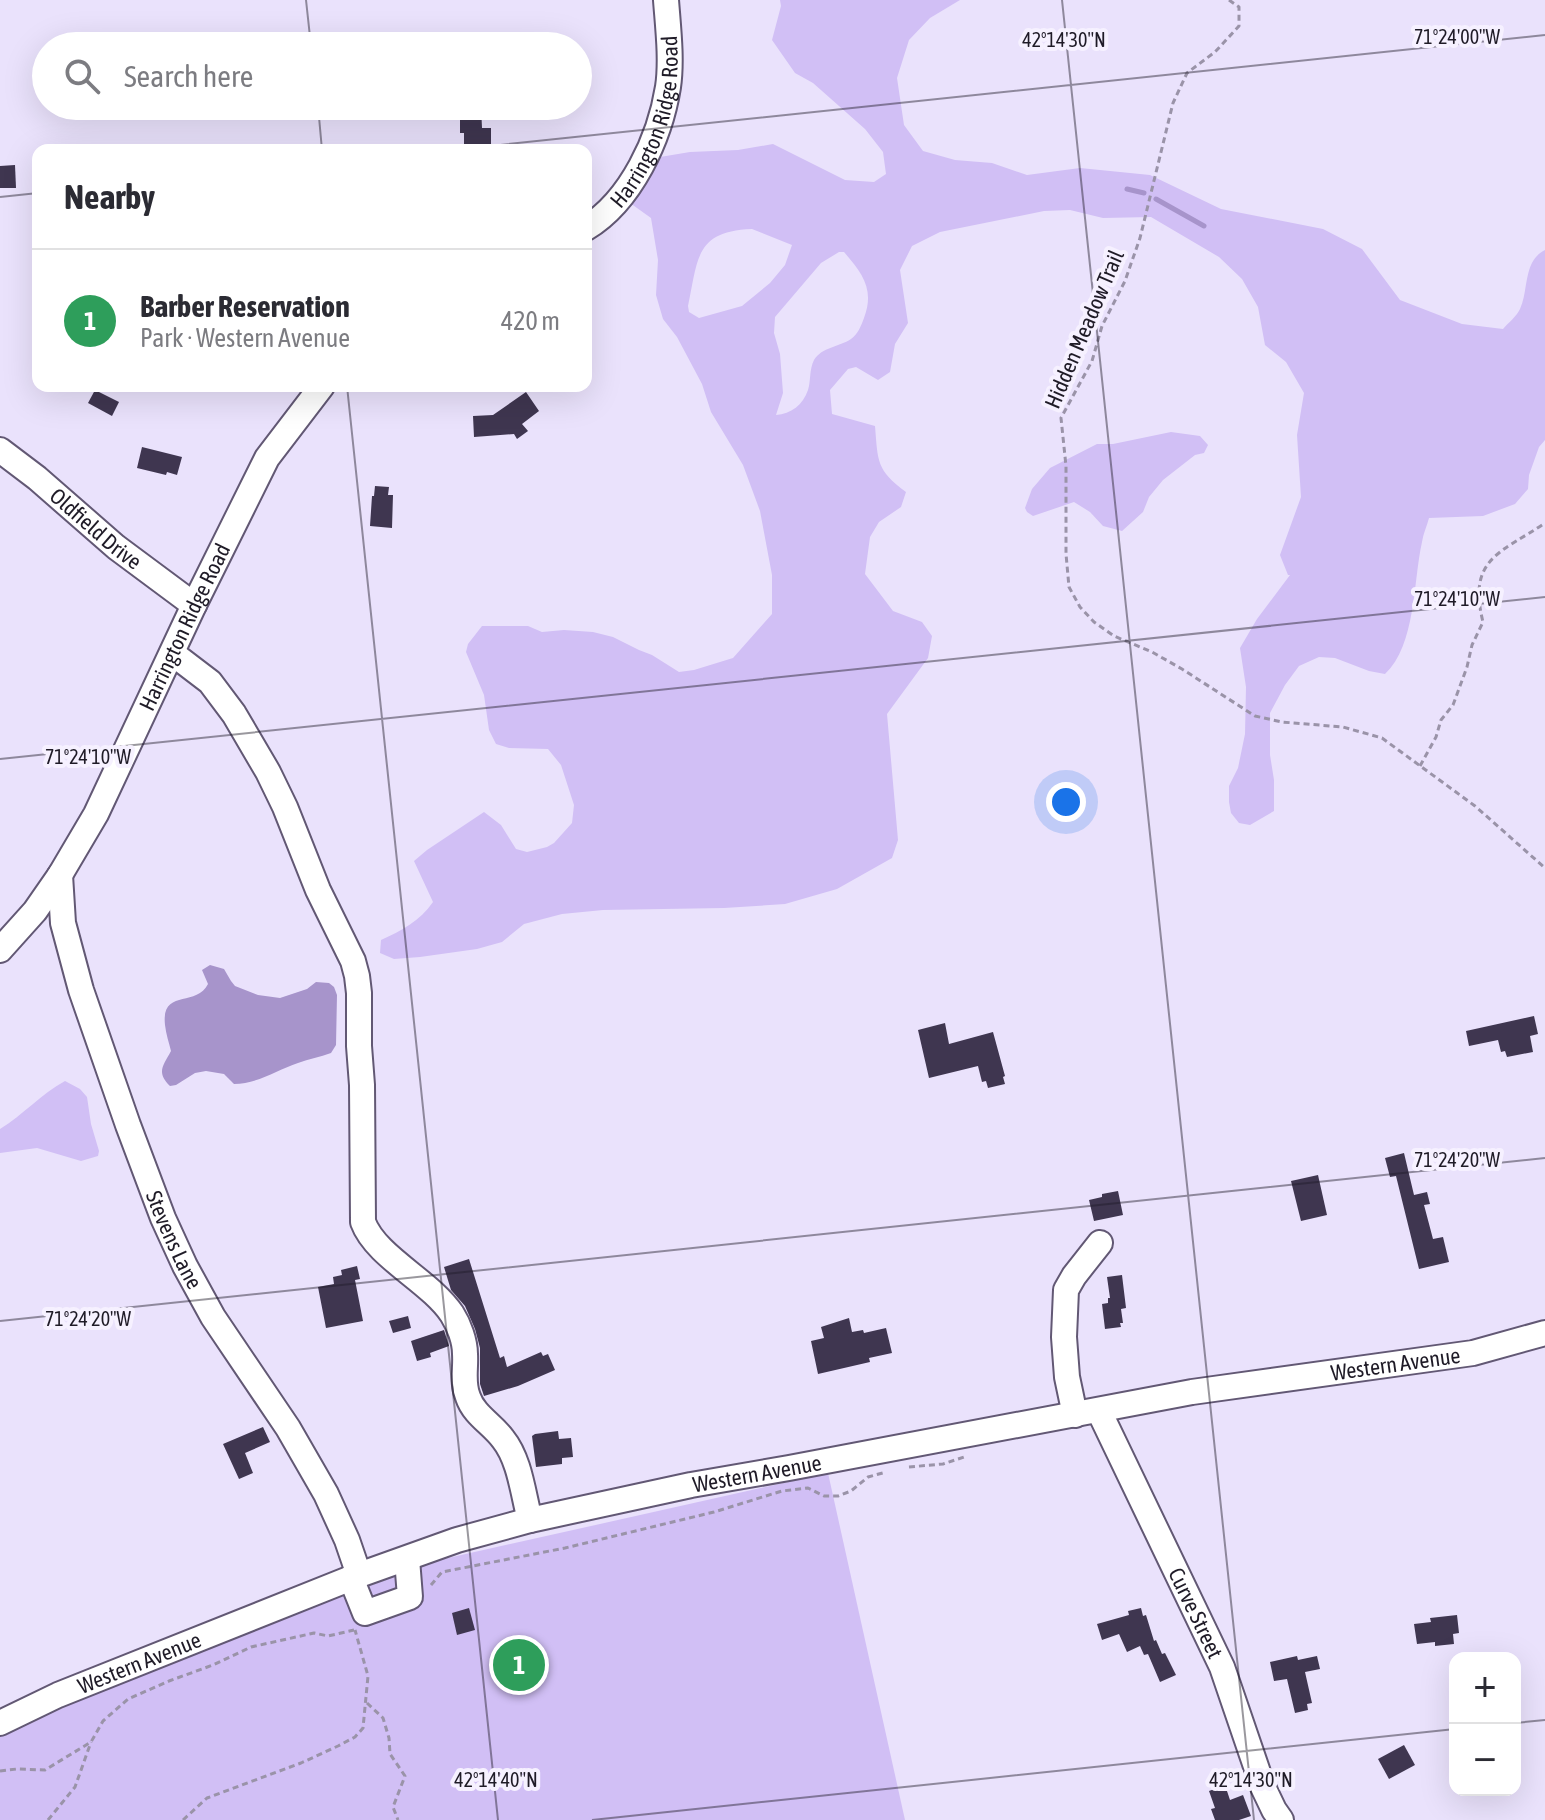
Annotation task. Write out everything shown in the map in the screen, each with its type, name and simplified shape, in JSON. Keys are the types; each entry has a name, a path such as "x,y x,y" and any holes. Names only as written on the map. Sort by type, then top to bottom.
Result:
{"street":[{"name":"Harrington Ridge Road","path":"592,224 620,199 637,174 661,116 669,85 666,0"},
{"name":"Harrington Ridge Road","path":"0,950 29,919 60,875 96,814 267,458 317,392"},
{"name":"Oldfield Drive","path":"0,450 116,547 194,605"},
{"path":"172,653 210,682 234,714 285,807 318,890 353,961 359,993 363,1222 376,1241 428,1287 451,1313 466,1352 464,1380 467,1396 475,1411 504,1440 515,1461 530,1520"},
{"name":"Stevens Lane","path":"60,875 63,923 81,990 163,1218 213,1317 288,1428 326,1494 347,1540 365,1613 410,1597 407,1559"},
{"name":"Curve Street","path":"1100,1243 1066,1290 1067,1377 1222,1667 1263,1787 1281,1820"},
{"name":"Western Avenue","path":"0,1723 58,1695 355,1577 457,1540 530,1520 691,1485 1192,1392 1473,1353 1545,1333"}],"path":[{"name":"Hidden Meadow Trail","path":"1229,0 1239,7 1239,26 1215,52 1187,73 1173,103 1140,238 1125,281 1102,326 1092,361 1061,418 1066,466 1069,587 1080,607 1114,636 1182,669 1255,716 1282,722 1343,727 1382,738 1475,806 1545,868"},
{"path":"1420,766 1436,737 1441,720 1453,705 1472,645 1483,622 1478,601 1482,574 1492,558 1545,523"},
{"path":"423,1595 442,1572 565,1548 714,1512 782,1491 808,1488 824,1496 838,1496 851,1491 868,1477 898,1468 943,1464 966,1456"},
{"path":"48,1820 75,1787 91,1742 103,1721 128,1699 251,1647 314,1633 328,1636 355,1630 368,1676 363,1728 355,1737 301,1763 207,1798 183,1820"},
{"path":"365,1702 383,1718 390,1754 405,1776 393,1807 398,1820"},
{"path":"0,1771 45,1770 91,1742"}],"shaded area":[{"path":"780,0 960,0 930,18 909,40 897,78 904,125 923,151 955,160 992,163 1027,175 1080,168 1150,175 1221,209 1323,229 1362,249 1400,300 1462,324 1503,329 1519,312 1530,268 1545,250 1545,440 1539,447 1529,475 1528,489 1515,504 1483,516 1429,518 1419,558 1408,630 1403,647 1385,674 1335,658 1319,657 1299,666 1270,713 1274,811 1250,825 1239,823 1231,813 1229,786 1238,768 1245,734 1246,687 1240,648 1290,575 1280,555 1301,497 1297,435 1304,393 1286,362 1265,345 1258,307 1242,279 1219,257 1151,217 1103,218 1070,210 1044,211 940,232 912,246 900,270 908,323 895,344 890,372 878,380 856,367 848,369 830,390 832,414 875,426 880,464 906,492 901,507 879,522 870,537 865,574 893,611 922,622 932,636 928,658 887,714 898,840 892,858 837,889 785,904 562,914 524,924 502,942 477,949 394,959 380,953 381,940 410,925 433,902 414,861 427,850 484,812 501,825 516,849 527,852 554,843 572,823 574,805 561,765 548,749 509,748 496,744 489,730 484,695 466,652 468,644 482,626 528,626 542,632 593,632 613,637 652,655 679,672 733,658 772,614 772,575 760,511 743,465 711,412 702,384 677,337 663,319 656,295 658,260 651,218 630,203 660,157 690,152 738,150 773,144 845,180 874,182 886,174 883,152 865,129 813,83 795,73 772,40","holes":["752,229 792,245 785,265 770,283 742,306 699,318 689,312 694,274 702,251 719,235","844,252 865,282 868,298 863,321 851,339 817,356 811,368 808,390 800,404 787,413 776,415 783,393 780,354 774,333 775,317 821,263"]},
{"path":"1171,432 1200,436 1208,445 1204,453 1195,455 1163,480 1149,497 1143,512 1122,531 1103,526 1090,512 1074,502 1033,516 1027,512 1025,508 1032,489 1050,468 1097,444 1113,444"},
{"path":"210,965 224,969 235,986 258,995 280,998 307,989 316,982 329,983 337,995 336,1045 331,1053 251,1082 234,1084 224,1074 206,1071 170,1086 162,1073 171,1051 165,1014 174,1002 203,991 208,984 202,970"},
{"path":"65,1081 87,1097 98,1156 81,1161 37,1148 0,1153 0,1129"},
{"path":"828,1473 905,1820 0,1820 0,1735 76,1702 259,1627 439,1560"}],"building":[{"path":"460,120 482,120 482,128 491,128 491,144 464,144 464,133 460,133"},
{"path":"15,165 16,188 0,188 0,166"},
{"path":"94,392 119,402 112,416 88,403"},
{"path":"526,392 539,411 522,424 528,431 517,439 514,434 474,437 473,416 493,415"},
{"path":"142,447 182,457 177,475 137,468"},
{"path":"375,486 389,487 388,495 393,495 392,528 370,526"},
{"path":"1534,1016 1538,1034 1530,1036 1533,1052 1507,1057 1505,1051 1501,1052 1498,1040 1469,1046 1466,1031"},
{"path":"945,1023 949,1044 993,1032 1005,1084 988,1088 986,1081 982,1082 978,1066 929,1078 918,1030"},
{"path":"1404,1153 1414,1195 1427,1192 1430,1204 1424,1205 1433,1239 1443,1237 1449,1262 1419,1269 1396,1176 1390,1177 1385,1158"},
{"path":"1318,1175 1327,1215 1301,1221 1291,1181"},
{"path":"1118,1191 1123,1215 1094,1221 1089,1200"},
{"path":"469,1259 500,1358 504,1356 507,1367 541,1352 543,1356 548,1354 555,1370 484,1396 480,1384 480,1348 475,1329 465,1306 451,1290 444,1267"},
{"path":"357,1266 360,1279 355,1280 363,1321 326,1328 318,1287 334,1284 333,1277 342,1275 341,1270"},
{"path":"1122,1275 1126,1308 1121,1309 1123,1323 1120,1323 1121,1327 1105,1329 1102,1304 1108,1303 1110,1298 1107,1277"},
{"path":"408,1316 411,1328 393,1333 389,1321"},
{"path":"849,1318 852,1332 886,1328 892,1353 869,1358 870,1362 818,1374 811,1341 824,1338 821,1327"},
{"path":"444,1330 449,1346 417,1361 411,1341"},
{"path":"263,1427 270,1442 245,1453 253,1473 239,1479 223,1444"},
{"path":"558,1431 559,1439 571,1438 573,1457 562,1458 562,1464 536,1467 532,1436"},
{"path":"469,1608 475,1630 457,1635 452,1613"},
{"path":"1141,1608 1154,1641 1162,1654 1165,1653 1176,1675 1160,1682 1148,1654 1144,1655 1140,1646 1127,1652 1119,1634 1102,1640 1097,1624 1129,1615 1128,1611"},
{"path":"1457,1615 1459,1633 1453,1634 1454,1644 1417,1644 1414,1624 1431,1622 1430,1618"},
{"path":"1297,1656 1298,1660 1317,1656 1320,1669 1305,1672 1312,1703 1307,1704 1308,1710 1295,1713 1287,1679 1274,1681 1270,1662"},
{"path":"1404,1745 1415,1765 1389,1779 1378,1759"},
{"path":"1225,1785 1230,1800 1243,1795 1251,1816 1239,1820 1215,1820 1211,1809 1215,1808 1209,1791"}],"waterway":[{"path":"1127,189 1144,193"},
{"path":"1156,199 1204,226"}],"place":[{"name":"Barber Reservation","path":"519,1665"}]}
